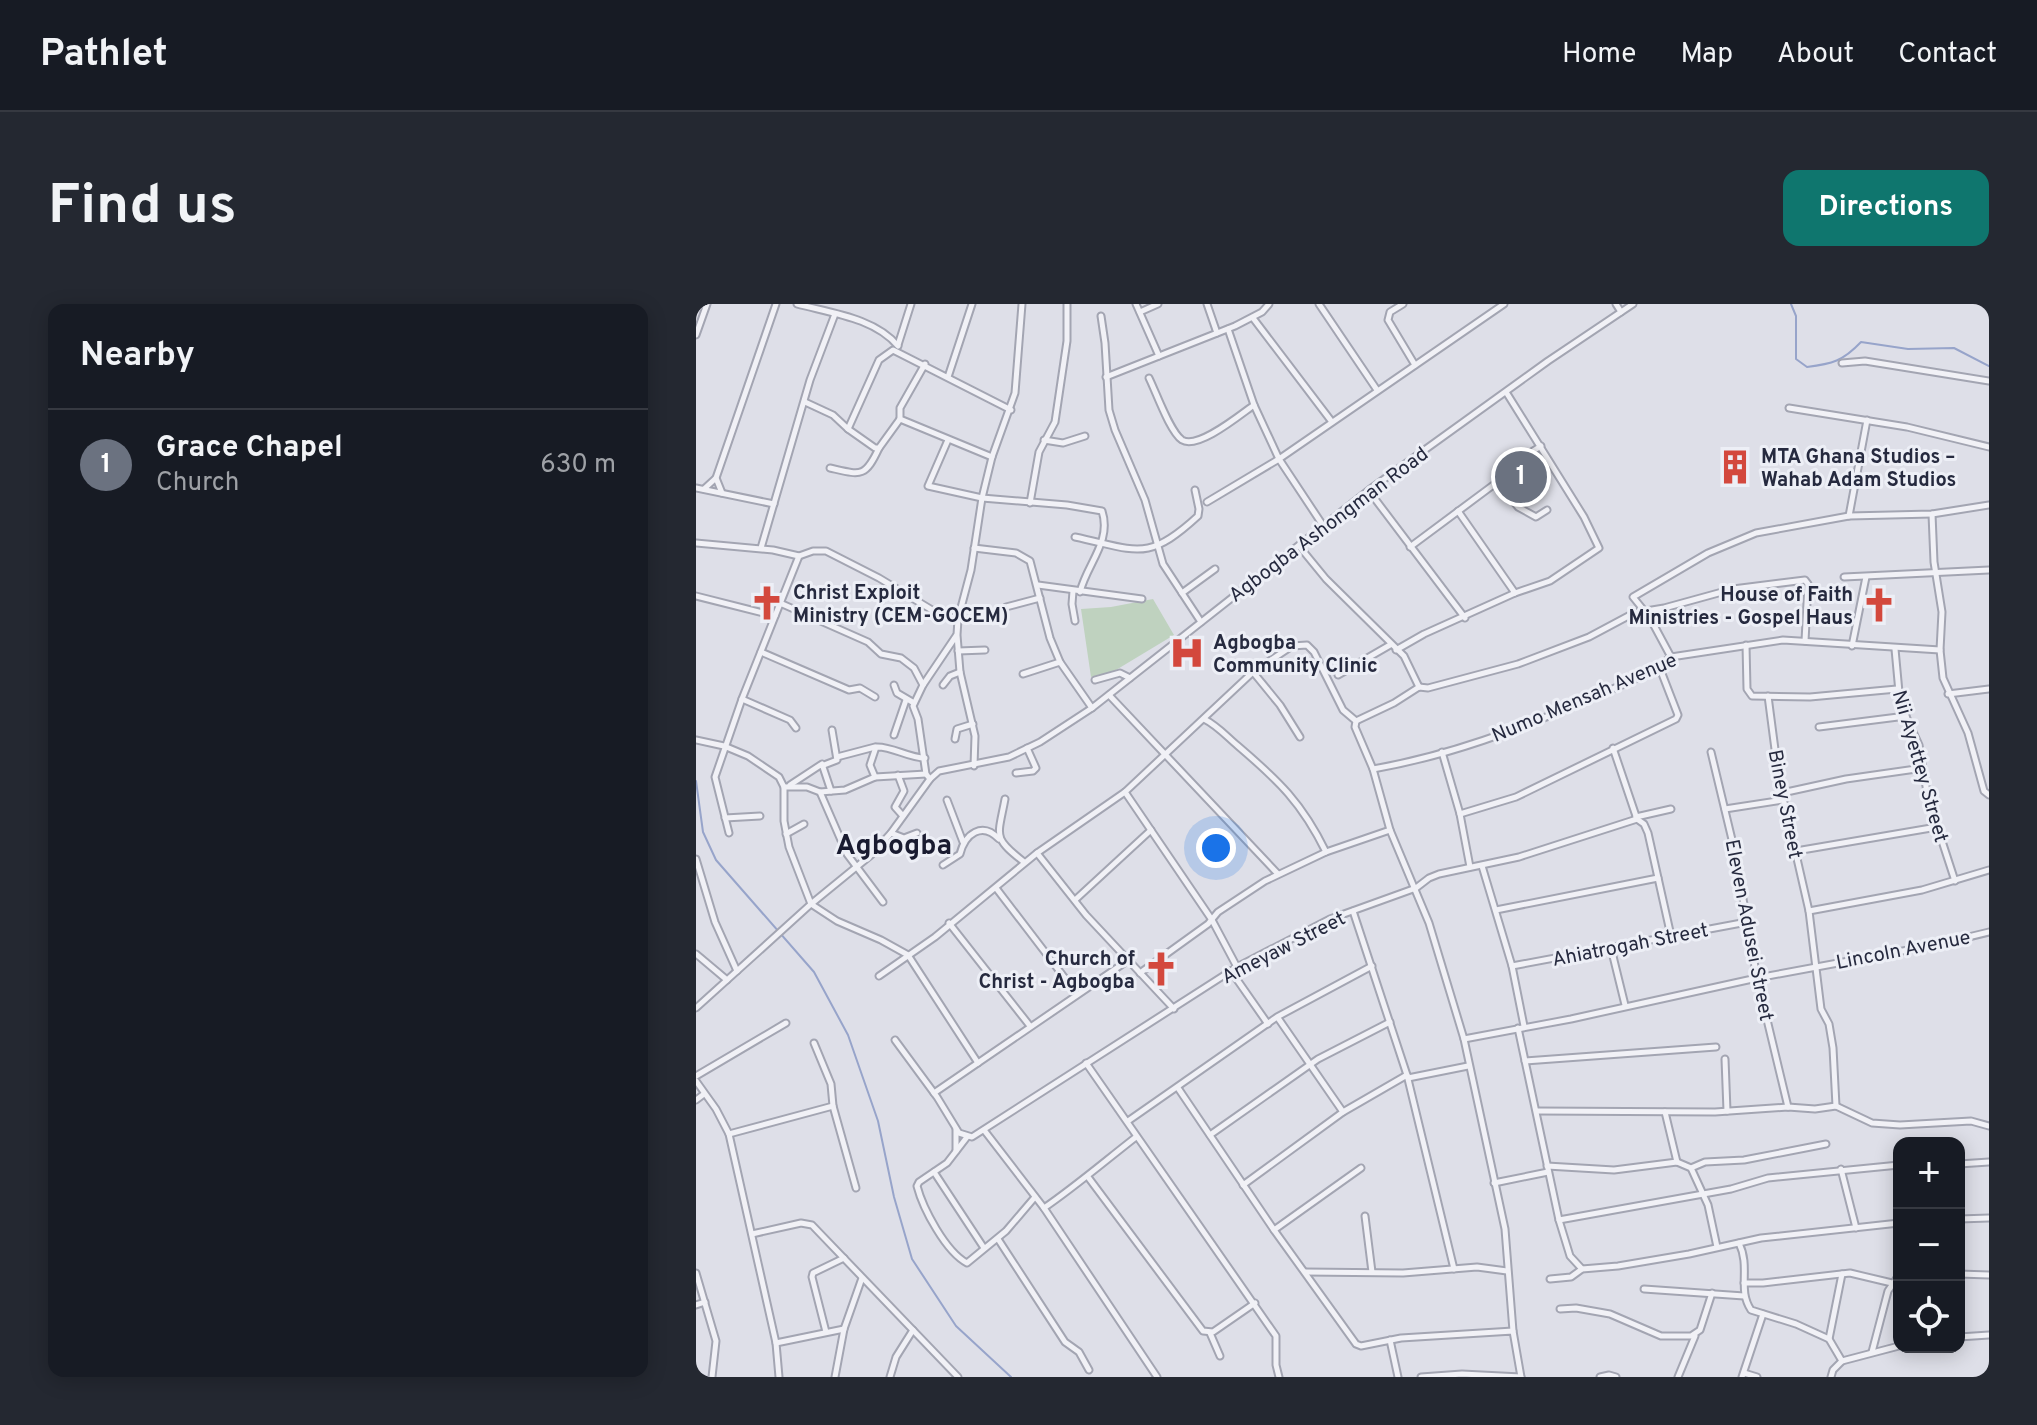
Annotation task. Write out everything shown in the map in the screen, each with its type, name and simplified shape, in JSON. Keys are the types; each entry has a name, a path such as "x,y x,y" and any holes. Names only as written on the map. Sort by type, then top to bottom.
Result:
{"street":[{"path":"696,335 707,304"},
{"path":"704,489 716,478 776,304"},
{"path":"797,304 835,314 887,334 898,348 1011,410"},
{"path":"898,348 911,304"},
{"path":"948,377 972,304"},
{"path":"974,766 973,724 960,672 958,619 992,457 1011,410 1019,374 1022,304"},
{"path":"1030,503 1039,452 1053,428 1056,416 1067,341 1067,304"},
{"path":"1136,304 1159,356"},
{"path":"1140,312 1158,304"},
{"path":"1207,304 1217,333"},
{"path":"1106,377 1253,318 1269,304"},
{"path":"1319,304 1377,390"},
{"path":"1403,304 1390,312 1388,320 1415,365"},
{"path":"1207,502 1279,459 1504,304"},
{"path":"1616,304 1621,312"},
{"name":"Agbogba Ashongman Road","path":"786,787 807,787 820,792 845,790 875,777 928,777 944,769 999,760 1027,748 1092,708 1369,490 1633,304"},
{"path":"761,548 814,369 835,314"},
{"path":"1101,316 1109,410 1145,500 1167,573 1201,622"},
{"path":"1253,318 1332,422"},
{"path":"1228,329 1254,405 1279,459 1324,527"},
{"path":"887,334 902,331"},
{"path":"848,429 879,360 888,351 898,348"},
{"path":"1842,363 1865,361 1989,381"},
{"path":"830,468 858,475 865,472 900,419 900,408 925,364"},
{"path":"1149,378 1177,434 1186,442 1192,443 1206,437 1254,405"},
{"path":"1338,675 1515,593 1550,581 1599,548 1592,530 1506,392"},
{"path":"805,402 833,415 848,429 879,448"},
{"path":"1789,408 1867,420 1989,447"},
{"path":"900,419 992,457"},
{"path":"1849,516 1867,420"},
{"path":"1044,440 1063,443 1085,436"},
{"path":"948,440 927,485 982,498 1100,510 1104,516 1103,543 1072,604 1075,621"},
{"path":"1410,547 1496,483 1508,467 1541,446"},
{"path":"716,478 722,493"},
{"path":"1496,483 1524,512 1536,517 1547,510"},
{"path":"696,488 774,504"},
{"path":"1075,537 1136,551 1158,546 1198,516 1195,490"},
{"path":"1369,490 1465,618"},
{"path":"1671,657 1650,618 1633,597 1733,541 1756,533 1849,516 1932,514 1989,505"},
{"path":"1458,511 1515,593"},
{"path":"1932,514 1942,612 1940,650 1943,678 1968,733 1984,791 1989,795"},
{"path":"696,543 761,548 799,556 826,551 937,613 958,619"},
{"path":"1299,546 1326,579 1408,662 1419,687"},
{"path":"974,548 1025,557 1034,567 1050,638 1060,662 1092,708"},
{"path":"729,833 715,777 724,746 799,556"},
{"path":"1182,593 1215,569"},
{"path":"1844,577 1989,570"},
{"path":"1852,646 1866,577"},
{"path":"1356,721 1419,687 1428,688 1509,668 1589,637 1634,613 1733,589 1805,580 1808,584 1805,641"},
{"path":"1038,585 1142,599"},
{"path":"696,596 775,616"},
{"path":"1006,607 1040,598"},
{"path":"780,603 868,642 881,654 901,658 914,668 923,685"},
{"path":"696,1008 811,904 858,866 891,833 903,816 928,777 914,703 957,635"},
{"name":"Numo Mensah Avenue","path":"1373,769 1442,752 1528,724 1659,666 1671,657 1783,640 1940,650"},
{"path":"879,976 996,888 1024,862 1125,792 1253,672 1292,646 1307,645 1314,652 1343,710 1356,721"},
{"path":"1746,645 1747,689 1752,696 1810,697 1897,689"},
{"name":"Nii Ayettey Street","path":"1895,649 1897,689 1919,745 1937,827 1955,881"},
{"path":"958,651 985,650"},
{"path":"761,652 849,690 860,688 875,697"},
{"path":"1023,674 1060,662"},
{"path":"1460,814 1516,797 1678,717 1659,666"},
{"path":"943,685 950,676 960,672"},
{"path":"1253,672 1280,705 1300,737"},
{"path":"1095,680 1120,673 1130,678"},
{"path":"894,685 897,693 914,703"},
{"path":"1948,694 1989,689"},
{"path":"1109,695 1278,874"},
{"name":"Biney Street","path":"1768,696 1782,796 1809,911 1821,1009 1829,1024 1833,1048 1836,1106"},
{"path":"742,699 790,720 796,728"},
{"path":"894,735 906,700"},
{"path":"1819,727 1906,716"},
{"path":"1204,718 1288,791 1312,823 1326,852"},
{"path":"1356,721 1355,727 1373,769 1390,830 1416,888 1464,1039 1505,1229 1513,1331 1521,1377 1421,1377"},
{"path":"955,739 957,729 973,724"},
{"path":"786,787 820,764 834,763 837,757 832,730"},
{"path":"696,740 724,746 748,756 779,777 786,787 786,834 811,904 837,921 908,955 978,1063"},
{"path":"837,757 876,747 925,758"},
{"path":"875,777 870,765 876,747"},
{"path":"1016,773 1036,768 1027,748"},
{"path":"1613,748 1636,818 1644,824 1648,833 1671,936"},
{"path":"1442,752 1460,814 1470,867"},
{"name":"Eleven Adusei Street","path":"1711,752 1757,978 1788,1107"},
{"path":"824,765 831,791"},
{"path":"1725,809 1846,779 1923,768"},
{"path":"898,775 904,791 895,807 903,816"},
{"path":"820,792 847,854 883,902"},
{"path":"1125,792 1212,920 1234,969 1268,1024"},
{"path":"999,839 1005,799"},
{"path":"947,800 963,842"},
{"name":"Ameyaw Street","path":"967,1137 984,1130 1234,969 1330,919 1416,888 1429,878 1519,857 1671,809"},
{"path":"725,818 760,816"},
{"path":"786,834 804,824"},
{"path":"1796,851 1937,827"},
{"path":"943,865 960,854 963,842 971,834 984,830 991,832 1024,862"},
{"path":"1075,900 1151,830"},
{"path":"1140,973 1230,903 1278,874 1326,852 1390,830"},
{"path":"891,833 901,838 917,833"},
{"path":"1037,853 1127,961 1174,1009"},
{"path":"696,859 715,922 737,971"},
{"path":"1482,866 1512,966 1525,1061 1559,1220 1570,1256 1582,1269"},
{"path":"1809,911 1922,890 1989,870"},
{"path":"1496,910 1658,878"},
{"path":"996,888 1077,994"},
{"path":"1353,911 1408,1076 1454,1269"},
{"name":"Ahiatrogah Street","path":"1512,966 1747,922"},
{"path":"949,923 1030,1026"},
{"name":"Lincoln Avenue","path":"1464,1039 1989,932"},
{"path":"1611,948 1625,1006"},
{"path":"696,954 727,980"},
{"path":"934,1093 1127,961"},
{"path":"1128,1121 1277,1017 1372,966"},
{"path":"1277,1017 1343,1112"},
{"path":"1210,1135 1310,1065 1357,1037 1390,1022"},
{"path":"779,1377 776,1343 729,1134 696,1079 786,1023"},
{"path":"895,1040 958,1131 967,1137 956,1153 917,1186 935,1228 960,1259 967,1263 998,1239 1035,1197"},
{"path":"814,1043 831,1084 833,1106 856,1188"},
{"path":"1525,1061 1716,1047"},
{"path":"1725,1059 1727,1111"},
{"path":"1086,1063 1278,1340 1275,1353 1279,1377"},
{"path":"1243,1185 1343,1112 1408,1076 1468,1066"},
{"path":"1178,1088 1356,1344 1361,1346 1390,1340 1513,1331"},
{"path":"696,1100 704,1094"},
{"path":"729,1134 833,1106"},
{"path":"1537,1111 1727,1111 1836,1106 1872,1123 1900,1125 1964,1121 1989,1126"},
{"path":"1665,1112 1677,1162"},
{"path":"984,1130 1044,1208 1157,1377"},
{"path":"956,1153 958,1131"},
{"path":"1044,1208 1136,1137"},
{"path":"1691,1168 1705,1162 1744,1160 1826,1144"},
{"path":"1494,1183 1548,1169 1614,1170 1677,1162 1691,1168 1708,1205 1717,1247"},
{"path":"1965,1164 1989,1162"},
{"path":"1559,1220 1731,1189 1768,1178 1893,1165"},
{"path":"1274,1230 1361,1168"},
{"path":"1841,1169 1856,1228"},
{"path":"934,1172 984,1248"},
{"path":"1088,1177 1199,1327 1210,1333 1220,1356"},
{"path":"1365,1216 1372,1272"},
{"path":"1965,1219 1989,1218"},
{"path":"752,1234 806,1223 812,1225 958,1377"},
{"path":"1550,1279 1571,1277 1582,1269 1618,1266 1788,1234 1893,1224"},
{"path":"998,1239 1065,1342 1079,1352 1089,1370"},
{"path":"1739,1243 1746,1263 1744,1296 1751,1310 1796,1324 1829,1339 1842,1361"},
{"path":"826,1332 812,1277 813,1273 844,1258"},
{"path":"1304,1272 1477,1267 1507,1271"},
{"path":"696,1273 716,1341 712,1377"},
{"path":"1744,1283 1842,1274 1863,1274 1892,1283 1872,1352"},
{"path":"1829,1339 1842,1274"},
{"path":"1965,1274 1989,1275"},
{"path":"835,1377 844,1329 862,1278"},
{"path":"1644,1289 1744,1296"},
{"path":"1678,1377 1712,1293"},
{"path":"696,1305 705,1302"},
{"path":"1210,1333 1255,1303"},
{"path":"1560,1309 1576,1308 1610,1314 1661,1336 1697,1334"},
{"path":"1757,1377 1743,1375 1763,1314"},
{"path":"776,1343 844,1329"},
{"path":"890,1377 896,1357 913,1330"},
{"path":"1965,1337 1989,1335"},
{"path":"1390,1340 1398,1377"},
{"path":"1831,1377 1842,1361 1893,1347"},
{"path":"1600,1377 1616,1377"}],"green space":[{"path":"1153,599 1174,635 1111,673 1091,677 1081,609"}],"waterway":[{"path":"1791,304 1796,316 1796,359 1807,367 1837,360 1861,342 1908,349 1954,348 1989,366"},
{"path":"696,781 703,832 716,860 814,972 848,1035 878,1121 894,1197 912,1259 956,1326 1011,1377"}],"place":[{"name":"MTA Ghana Studios – Wahab Adam Studios","path":"1735,467"},
{"name":"Grace Chapel","path":"1521,477"},
{"name":"Christ Exploit Ministry (CEM-GOCEM)","path":"767,603"},
{"name":"House of Faith Ministries - Gospel Haus","path":"1879,605"},
{"name":"Agbogba Community Clinic","path":"1187,653"},
{"name":"Church of Christ - Agbogba","path":"1161,969"}],"district":[{"name":"Agbogba","path":"894,844"}]}
